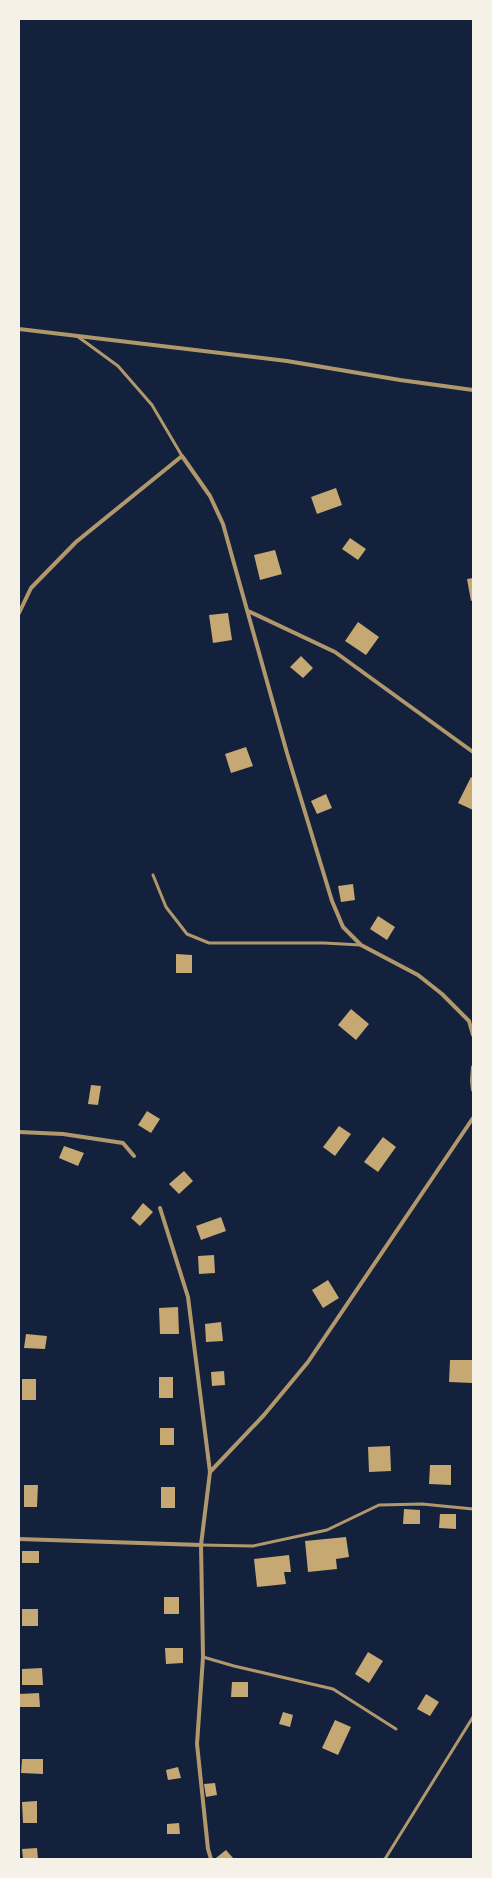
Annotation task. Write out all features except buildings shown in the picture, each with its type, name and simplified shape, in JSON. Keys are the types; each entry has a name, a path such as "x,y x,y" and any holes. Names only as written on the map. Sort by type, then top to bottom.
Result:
{"street":[{"path":"19,329 287,361 400,380 473,390"},
{"path":"19,613 31,588 76,542 182,456 210,496 223,524 287,753 332,901 343,927 361,945 418,975 442,994 469,1021 473,1035"},
{"path":"248,611 335,652 473,752"},
{"path":"473,1067 473,1090"},
{"path":"210,1472 264,1416 308,1362 473,1118"},
{"path":"19,1132 63,1134 123,1142 134,1156"},
{"path":"160,1208 188,1297 210,1472 201,1545 203,1656 197,1744 208,1848 211,1859"},
{"path":"19,1539 201,1545"}],"lane":[{"path":"76,335 118,366 152,405 182,456"},
{"path":"153,875 166,908 188,934 209,943 324,943 361,945"},
{"path":"201,1545 253,1546 327,1530 379,1505 422,1504 473,1509"},
{"path":"203,1656 234,1666 333,1689 396,1729"},
{"path":"385,1859 473,1717"}]}
